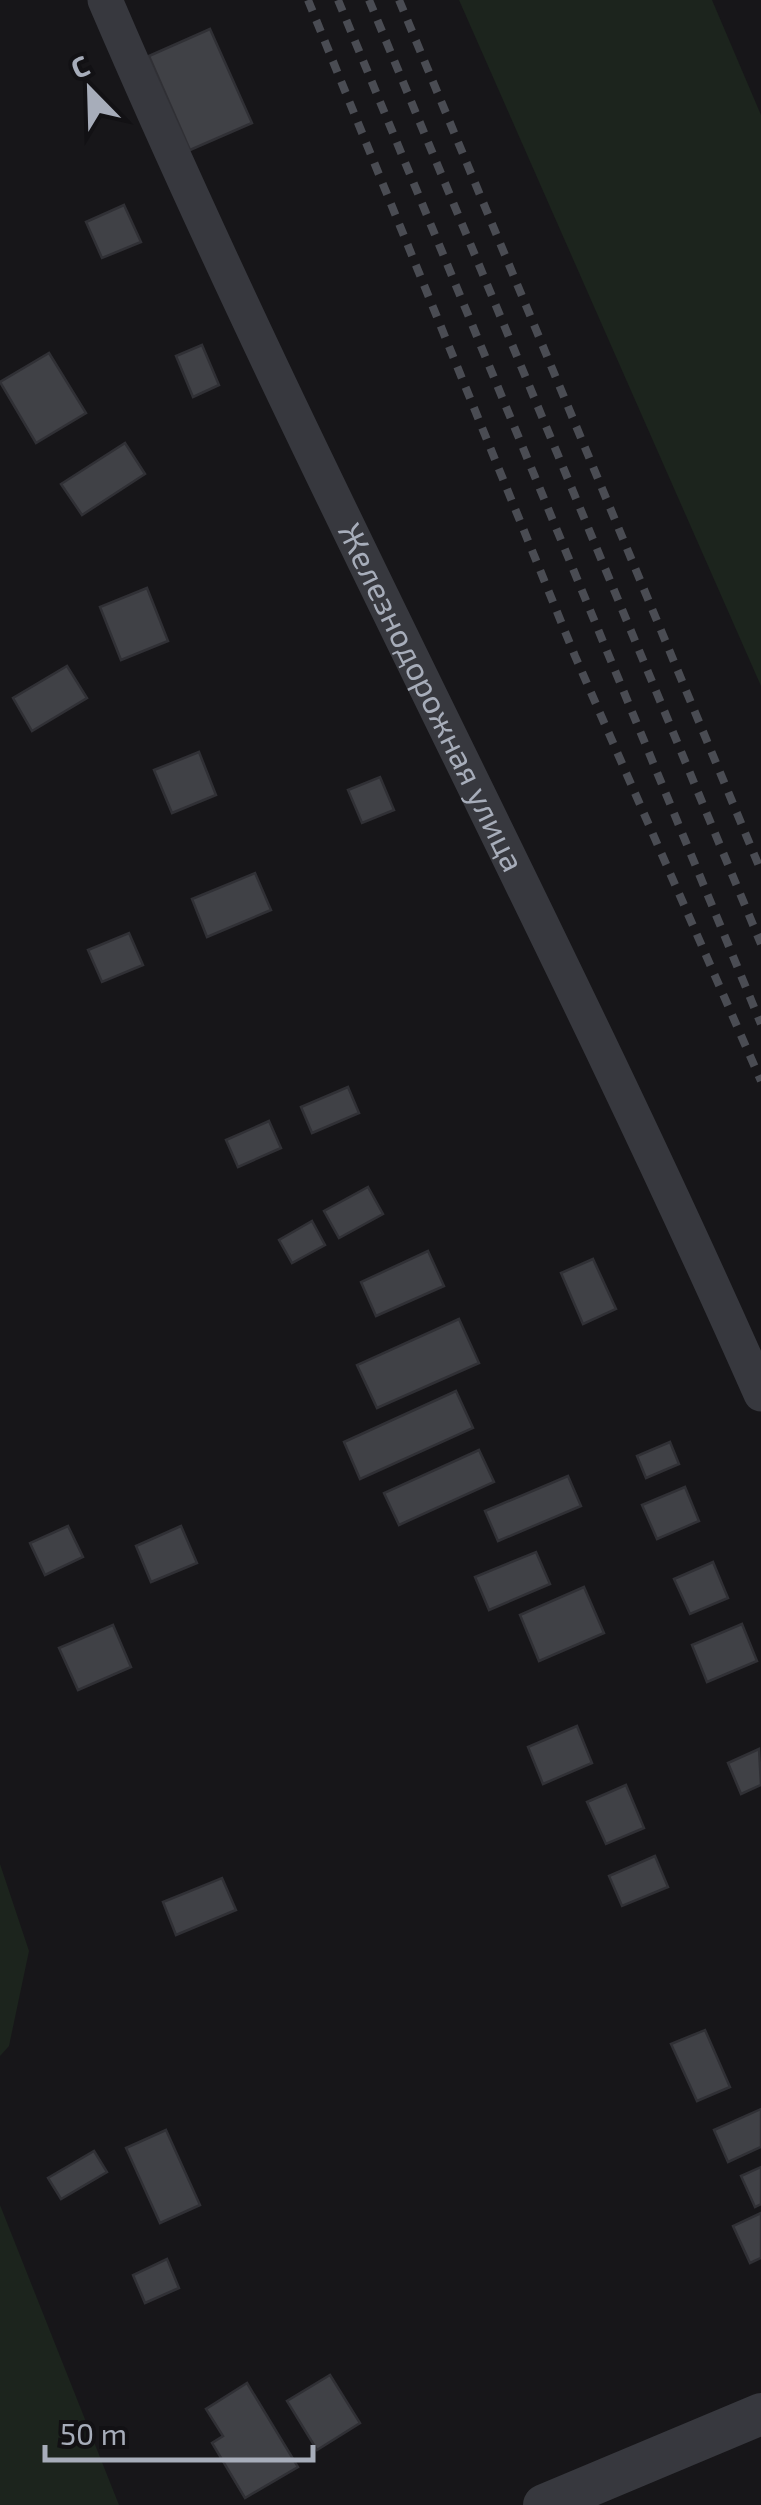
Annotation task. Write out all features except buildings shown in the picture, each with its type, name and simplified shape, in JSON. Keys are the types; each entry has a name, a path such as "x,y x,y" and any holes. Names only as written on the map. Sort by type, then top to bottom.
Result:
{"street":[{"name":"Железнодорожная улица","path":"105,0 188,193 653,1150 761,1394"},
{"path":"544,2505 761,2414"}],"shaded area":[{"path":"459,0 712,0 761,115 761,686"},
{"path":"0,1864 29,1951 9,2046 0,2056"},
{"path":"0,2205 117,2500 119,2505 0,2505"}],"railway":[{"path":"308,0 575,656 761,1081"},
{"path":"338,0 761,1024"},
{"path":"369,0 761,944"},
{"path":"399,0 761,871"}]}
